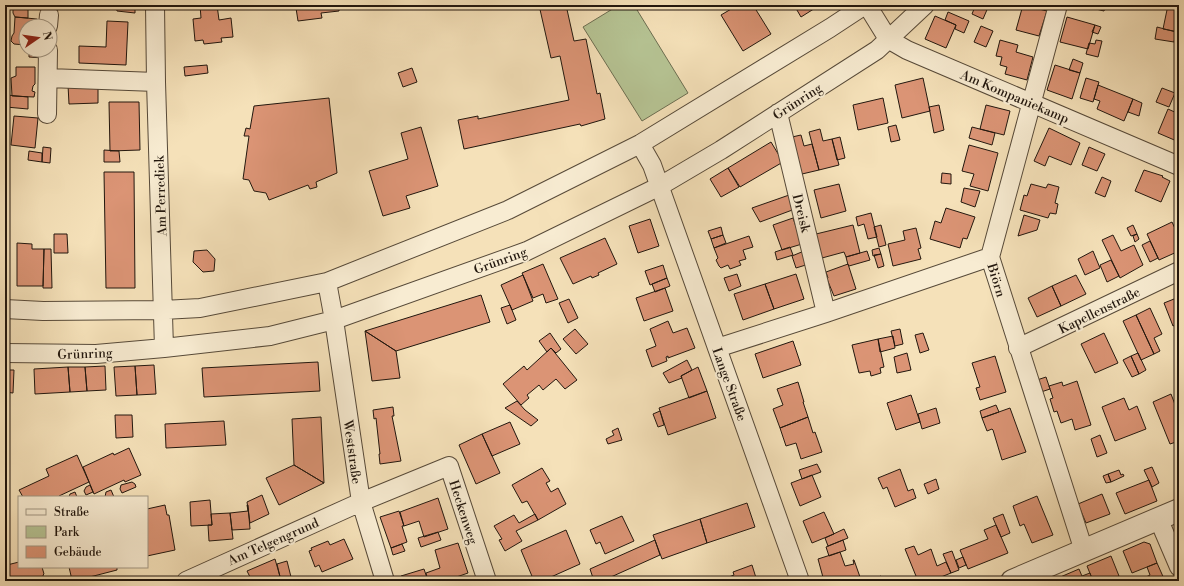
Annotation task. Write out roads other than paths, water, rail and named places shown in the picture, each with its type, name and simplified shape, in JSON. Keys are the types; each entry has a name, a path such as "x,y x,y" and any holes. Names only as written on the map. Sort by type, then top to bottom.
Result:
{"street":[{"name":"Am Perrediek","path":"156,5 156,82 163,310"},
{"path":"5,309 163,310 200,308 327,282 508,210 640,144 866,5"},
{"name":"Am Kompaniekamp","path":"866,5 888,39 907,50 1179,166"},
{"name":"Grünring","path":"5,353 96,354 270,336 334,320 527,251 660,186 721,150 877,50 925,5"},
{"name":"Biörn","path":"1058,5 990,258 1084,551"},
{"path":"47,114 48,58"},
{"path":"48,78 156,82"},
{"name":"Dreisk","path":"778,113 826,313"},
{"path":"640,144 652,165 660,186"},
{"name":"Lange Straße","path":"660,186 716,348 800,581"},
{"path":"716,348 990,258"},
{"name":"Kapellenstraße","path":"1018,348 1179,272"},
{"path":"327,282 334,320"},
{"path":"163,310 164,348"},
{"name":"Weststraße","path":"334,320 361,502 385,581"},
{"name":"Heckenweg","path":"361,502 449,466 487,581"},
{"name":"Am Telgengrund","path":"186,581 361,502"},
{"path":"1012,581 1179,510"},
{"path":"1158,518 1179,567"}]}
